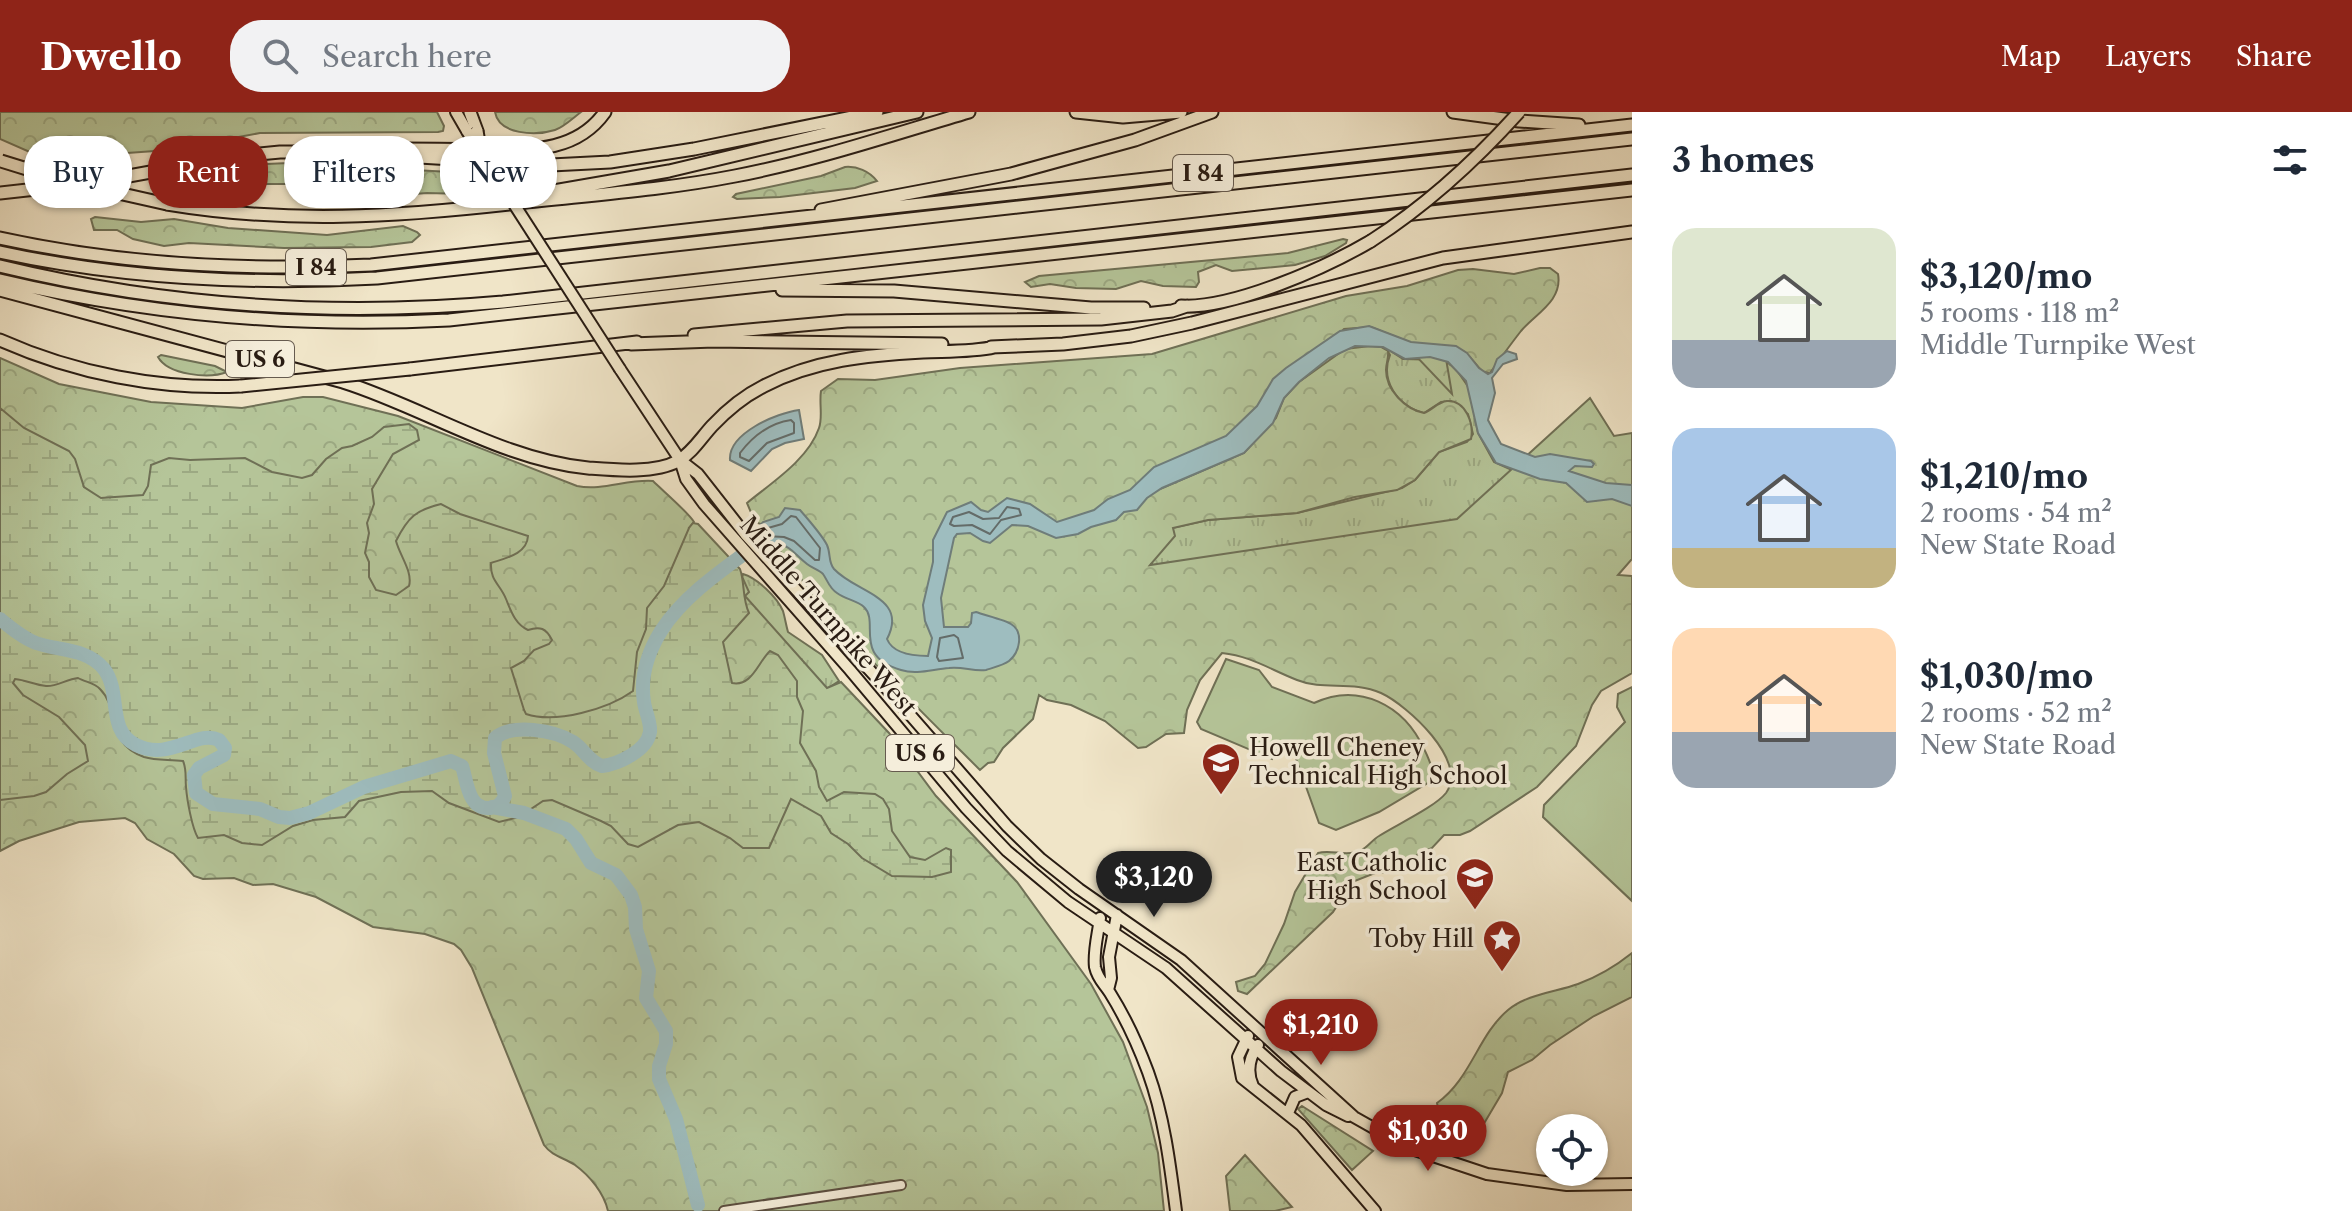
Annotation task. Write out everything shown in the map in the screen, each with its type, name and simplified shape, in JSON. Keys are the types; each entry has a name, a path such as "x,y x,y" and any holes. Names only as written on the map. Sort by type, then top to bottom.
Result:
{"highway":[{"name":"US 6","path":"470,112 474,136"},
{"path":"424,148 543,149 579,137 605,112"},
{"path":"424,157 533,164 601,163 667,154 877,112"},
{"path":"557,190 647,175 917,112"},
{"path":"557,198 731,177 813,158 969,112"},
{"path":"1076,112 1132,117 1181,112"},
{"path":"795,219 840,205 1011,174 1126,142 1212,112"},
{"path":"1453,112 1528,122 1611,127"},
{"path":"0,340 43,357 116,376 188,386 241,386 817,323 1091,320 1162,313 1230,298 1286,281 1371,241 1441,190 1519,112"},
{"name":"I 84","path":"0,238 164,263 298,268 403,262 1632,125"},
{"path":"0,252 91,268 208,280 377,278 1632,139"},
{"path":"0,193 101,182 253,154 284,153"},
{"path":"1,160 69,182 167,204 257,215 332,218 473,208"},
{"path":"0,266 91,285 206,301 314,308 430,307 503,302 1632,175"},
{"path":"0,280 125,305 235,317 326,323 480,318 1632,190"},
{"path":"680,460 738,402 764,386 793,373 849,358 1063,344 1150,332 1428,261 1502,248 1632,232"},
{"path":"1571,240 1632,240"},
{"path":"766,287 801,291 894,291 1091,308 1187,306"},
{"name":"US 6","path":"0,290 357,386 502,445 553,462 590,468 630,469 662,466 680,460"},
{"path":"631,344 714,341 995,347"}],"main road":[{"path":"456,112 472,131"},
{"name":"Middle Turnpike West","path":"516,208 680,460 688,482 837,635 1007,826 1045,862 1102,906 1181,960 1354,1117"},
{"name":"Middle Turnpike West","path":"762,561 827,644 988,832 1039,879 1173,973 1308,1092 1335,1110 1354,1117"},
{"path":"827,644 837,635"},
{"path":"1102,906 1095,966 1099,982 1108,990 1150,1078 1164,1133 1176,1211"},
{"path":"1108,990 1111,978 1109,960 1117,915"},
{"path":"1255,1028 1239,1054 1242,1079 1288,1113 1375,1211"},
{"path":"1254,1088 1249,1071 1250,1058 1265,1038"},
{"path":"1288,1113 1295,1097 1308,1092"},
{"path":"1354,1117 1409,1148 1487,1174 1567,1185 1632,1184"}],"street":[{"path":"724,1211 901,1185"}],"green space":[{"path":"0,112 437,112 444,126 443,131 438,132 148,136 148,152 132,153 132,136 24,136 24,150 0,139"},
{"path":"495,112 581,112 555,130 529,133 503,125"},
{"path":"284,163 284,184 268,184 268,164"},
{"path":"845,167 862,170 877,181 855,188 780,197 733,197 821,176"},
{"path":"424,171 440,171 440,193 424,193"},
{"path":"91,219 141,222 174,219 228,228 327,235 403,226 420,235 412,242 371,247 284,248 189,243 164,246 133,239 117,230 94,230"},
{"path":"1347,240 1346,243 1325,256 1295,265 1232,271 1216,265 1198,272 1196,287 1163,286 1141,281 1116,289 1050,284 1031,287 1025,282 1039,276 1288,253"},
{"path":"1550,268 1558,274 1556,292 1547,306 1521,331 1490,373 1483,372 1463,351 1444,347 1452,394 1399,338 1371,327 1344,329 1266,410 1188,465 1160,489 1244,453 1276,418 1284,398 1299,382 1345,349 1370,346 1388,351 1386,370 1389,385 1404,403 1424,413 1447,401 1459,404 1470,420 1471,439 1439,452 1415,480 1397,490 1355,497 1297,513 1208,520 1173,528 1175,536 1150,565 1457,519 1590,398 1614,436 1632,433 1632,559 1618,575 1632,576 1632,673 1601,691 1592,705 1576,746 1537,787 1470,831 1460,835 1444,835 1401,871 1375,873 1352,882 1333,912 1247,994 1238,991 1236,982 1255,976 1265,964 1295,892 1318,853 1360,851 1446,793 1451,780 1449,766 1442,750 1419,721 1392,699 1370,689 1307,683 1252,660 1222,653 1200,680 1187,710 1184,733 1166,734 1146,747 1138,748 1105,721 1071,705 1039,695 1033,719 1003,748 994,762 980,770 837,622 761,524 755,522 747,503 798,461 814,440 820,424 821,391 838,379 875,380 960,368 1152,354 1346,296 1407,286 1458,270 1514,274"},
{"path":"1386,348 1403,359 1444,360 1456,369 1469,388 1478,433 1494,462 1521,474 1531,512 941,614 1154,532 1208,520 1297,513 1402,488 1415,480 1439,452 1467,442 1473,434 1468,414 1451,401 1441,402 1424,413 1414,410 1399,398 1389,382 1387,364 1390,355"},
{"path":"161,355 215,366 227,372 200,375 179,372 163,363 158,357"},
{"path":"0,358 59,384 151,402 242,408 303,397 323,397 398,416 577,486 653,481 691,518 694,522 689,528 740,572 749,592 745,596 827,688 841,682 889,733 936,796 1017,882 1091,984 1123,1042 1147,1107 1158,1153 1164,1211 608,1211 600,1191 586,1174 544,1145 472,968 454,944 425,934 373,927 316,897 273,884 253,885 234,878 203,879 194,876 174,854 147,839 135,823 125,818 79,822 19,841 0,851"},
{"path":"0,408 24,428 69,451 75,459 84,487 101,498 143,495 148,486 151,465 169,458 245,458 272,472 302,478 312,475 326,459 342,448 372,437 384,427 409,424 417,430 419,440 393,454 372,489 374,504 367,523 369,533 365,553 369,562 369,577 376,590 396,595 409,586 408,570 396,541 414,516 441,504 460,514 528,536 520,551 491,563 491,569 517,621 528,630 542,629 552,640 511,668 526,714 538,717 566,716 596,709 633,691 637,652 646,629 647,608 664,586 689,528 693,523 698,524 742,574 749,613 723,642 732,683 750,678 770,651 778,655 797,681 797,697 803,711 800,743 816,771 819,787 827,801 844,792 875,794 883,799 889,809 892,831 910,857 925,860 946,848 951,850 951,872 932,877 892,876 862,858 831,833 821,816 791,799 769,848 743,848 699,822 678,825 638,847 628,844 611,826 552,800 543,801 519,817 499,822 449,803 432,791 401,792 359,801 345,817 313,820 293,826 262,845 242,843 224,835 198,838 189,806 183,761 149,758 131,751 118,734 106,697 98,687 78,678 50,686 15,679 13,683 23,695 59,717 85,745 88,761 46,792 0,800"},
{"path":"743,574 771,594 783,611 788,632 822,655 839,681 825,690 727,635"},
{"path":"1226,659 1259,670 1272,687 1314,703 1347,695 1378,702 1405,720 1426,752 1436,778 1379,812 1336,830 1319,823 1295,756 1276,749 1272,759 1201,729 1197,722"},
{"path":"1632,687 1632,901 1543,817 1544,805 1625,722 1617,707 1618,694"},
{"path":"1632,953 1632,997 1594,1016 1532,1060 1508,1072 1502,1093 1479,1132 1449,1130 1437,1103 1458,1082 1489,1032 1508,1010 1533,997 1592,978"},
{"path":"1302,1106 1373,1151 1352,1170 1298,1109"},
{"path":"1245,1155 1292,1207 1275,1211 1230,1211 1226,1176"}],"water":[{"path":"1369,326 1411,342 1456,346 1488,374 1492,372 1497,359 1507,351 1516,354 1517,359 1503,364 1492,378 1495,393 1488,420 1501,444 1535,457 1550,454 1591,461 1594,464 1592,467 1575,466 1569,471 1606,483 1632,485 1632,506 1612,499 1587,502 1566,483 1540,479 1496,463 1478,433 1466,381 1448,362 1430,357 1405,359 1383,347 1355,346 1329,358 1299,382 1284,398 1273,423 1244,453 1162,488 1147,498 1137,510 1124,512 1116,520 1078,534 1056,538 1028,526 1012,525 990,543 970,533 957,534 941,598 944,627 968,627 972,613 976,612 1011,624 1018,632 1018,647 1013,657 1004,664 986,670 954,668 913,672 886,664 872,648 870,621 864,607 834,591 823,574 787,547 777,545 762,552 749,538 763,522 779,517 785,508 800,510 827,545 834,569 886,605 891,614 892,625 887,639 890,644 904,653 928,656 932,638 923,605 933,562 933,540 947,512 971,502 988,512 1007,498 1030,504 1057,522 1094,510 1108,499 1130,490 1154,467 1226,436 1257,406 1273,379 1340,331"},
{"path":"799,410 804,439 772,449 751,471 730,460 731,450 745,433 767,420"}],"waterway":[{"path":"0,619 31,641 81,654 97,662 109,679 121,730 136,745 160,750 202,739 219,740 225,748 224,755 199,768 194,775 196,793 213,804 260,809 290,818 309,813 364,787 451,761 462,766 473,800 490,808 499,804 505,796 494,753 495,738 502,733 533,730 555,734 573,742 602,766 616,763 638,751 650,732 643,693 644,674 652,647 661,631 696,592 767,537"},
{"path":"492,807 524,813 566,829 591,863 616,875 631,895 636,929 649,971 646,998 666,1031 659,1079 676,1119 698,1205"}],"place":[{"name":"Howell Cheney Technical High School","path":"1221,796"},
{"name":"East Catholic High School","path":"1475,911"},
{"name":"Toby Hill","path":"1502,973"}]}
